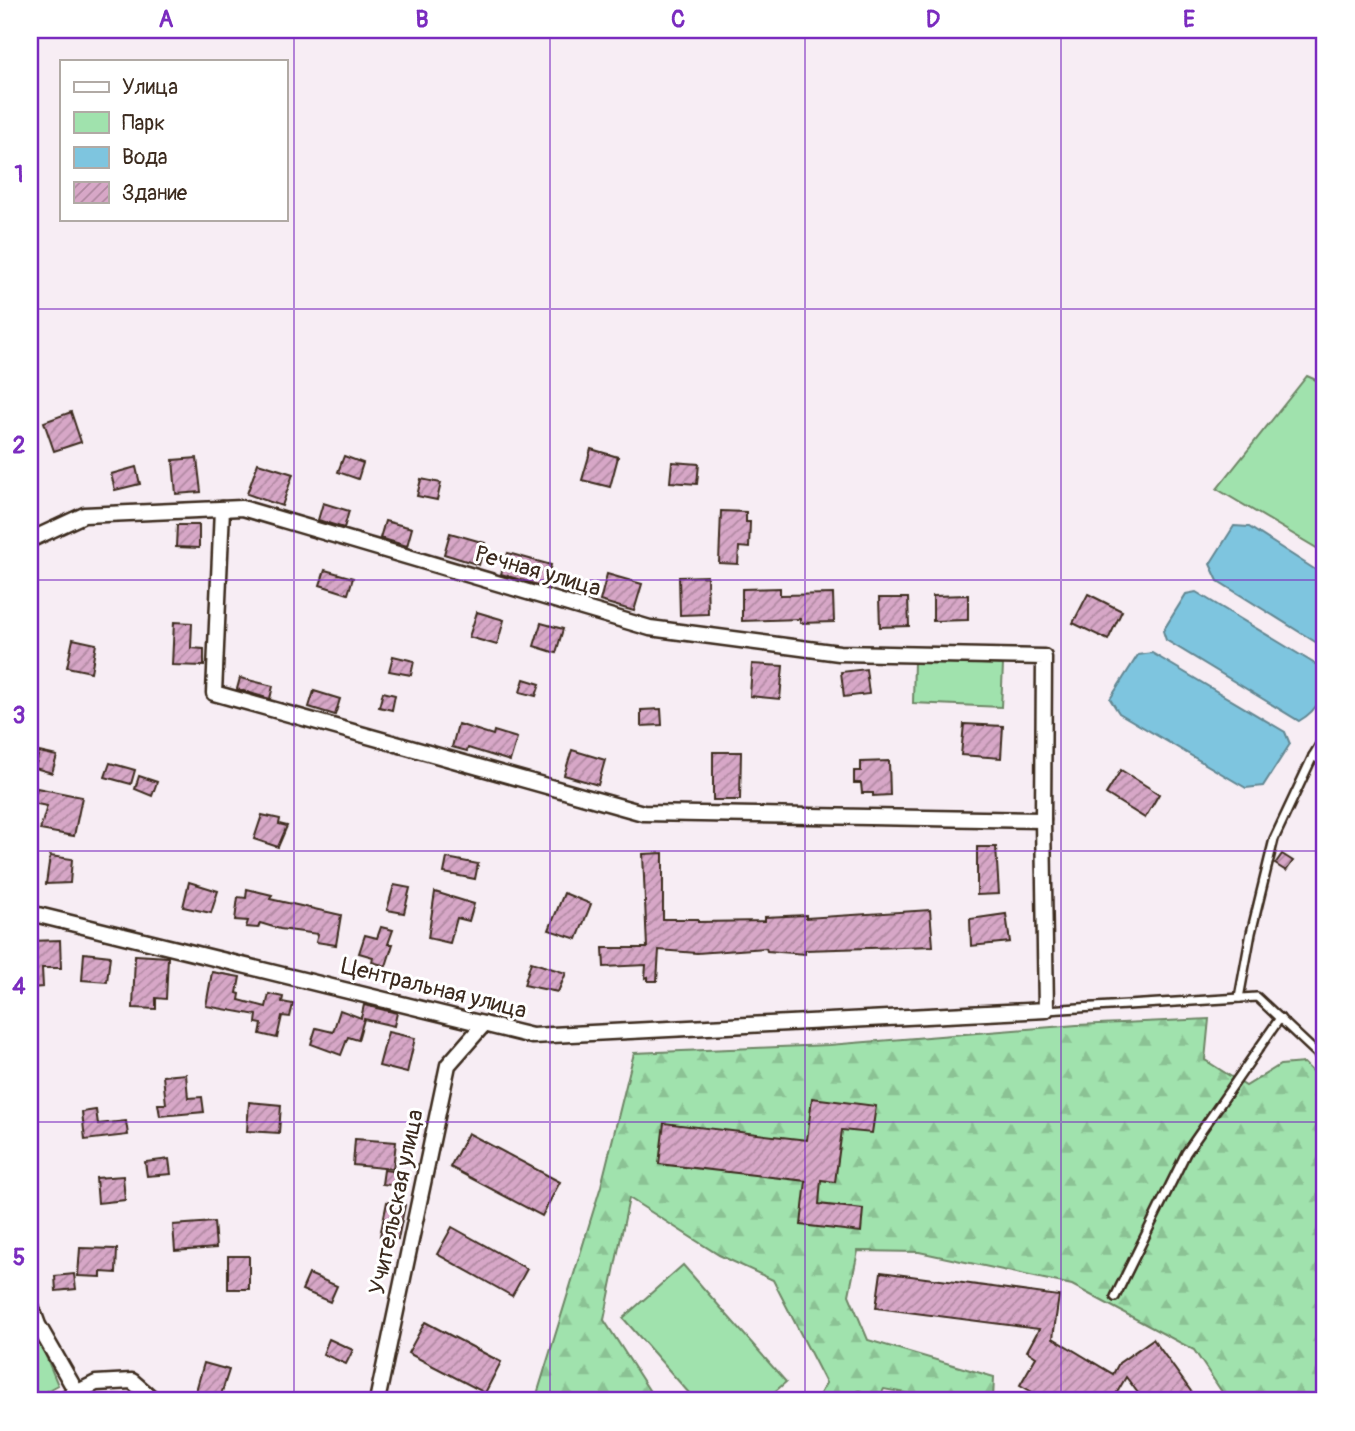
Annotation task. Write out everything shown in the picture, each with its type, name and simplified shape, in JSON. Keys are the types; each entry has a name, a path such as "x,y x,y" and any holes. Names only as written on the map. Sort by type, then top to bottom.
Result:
{"street":[{"name":"Речная улица","path":"30,540 84,515 242,508 650,628 839,653 1044,657 1043,820"},
{"path":"222,509 214,693 643,813 1043,820 1046,1010"},
{"name":"Центральная улица","path":"30,913 532,1036 1046,1010"},
{"name":"Учительская улица","path":"377,1401 448,1065 484,1024"},
{"path":"30,1303 38,1325 77,1393"},
{"path":"60,1401 96,1383 132,1381 155,1401"}],"lane":[{"path":"1240,998 1251,933 1274,839 1313,755 1325,736"},
{"path":"1313,755 1325,763"},
{"path":"1046,1010 1257,997 1325,1061"},
{"path":"1115,1297 1186,1153 1280,1018"}],"green space":[{"path":"1307,376 1325,384 1325,553 1217,489"},
{"path":"914,661 1003,665 1001,707 913,703"},
{"path":"1209,1019 1205,1060 1246,1086 1280,1065 1304,1063 1325,1084 1325,1401 1228,1401 1194,1350 1072,1285 919,1252 858,1251 849,1295 868,1340 994,1377 993,1401 949,1401 884,1389 877,1401 816,1401 826,1383 773,1280 719,1255 629,1198 604,1320 656,1401 535,1401 601,1186 634,1053 829,1045 1077,1025"},
{"path":"683,1265 786,1382 764,1401 696,1401 623,1318"},
{"path":"30,1318 58,1385 30,1400"}],"water":[{"path":"1234,526 1249,527 1325,576 1325,648 1218,581 1210,564"},
{"path":"1196,592 1325,670 1320,700 1312,711 1299,721 1166,640 1163,631 1186,594"},
{"path":"1152,653 1285,732 1290,744 1263,786 1246,788 1119,713 1110,699 1138,655"}],"building":[{"path":"71,412 81,442 54,451 44,422"},
{"path":"591,449 618,457 610,487 582,480"},
{"path":"344,456 363,463 358,479 338,472"},
{"path":"197,458 201,492 176,494 173,460"},
{"path":"672,462 699,464 697,484 670,482"},
{"path":"258,463 293,474 282,506 247,494"},
{"path":"136,467 140,484 115,490 111,474"},
{"path":"421,479 441,483 437,500 417,496"},
{"path":"323,503 349,511 344,528 318,520"},
{"path":"721,511 746,512 746,522 750,522 749,548 739,547 738,564 719,563"},
{"path":"385,521 412,528 407,546 380,538"},
{"path":"177,525 199,525 199,548 176,547"},
{"path":"450,533 485,543 479,565 444,554"},
{"path":"508,553 551,565 544,587 501,574"},
{"path":"325,570 353,578 348,594 320,585"},
{"path":"607,574 642,584 634,611 600,601"},
{"path":"707,576 708,614 680,615 679,577"},
{"path":"780,588 780,595 833,594 834,622 800,623 800,619 742,621 742,589"},
{"path":"1088,594 1122,611 1108,640 1073,623"},
{"path":"968,595 968,620 933,621 933,596"},
{"path":"879,598 908,598 909,626 880,627"},
{"path":"477,612 504,620 497,645 469,637"},
{"path":"174,622 192,623 191,648 204,649 204,666 172,665"},
{"path":"541,623 563,629 556,653 534,646"},
{"path":"73,639 96,644 91,672 67,667"},
{"path":"393,656 414,661 411,675 389,671"},
{"path":"752,664 783,666 780,699 750,696"},
{"path":"866,669 869,694 844,697 841,672"},
{"path":"240,678 273,686 270,699 237,689"},
{"path":"524,679 540,684 536,696 520,692"},
{"path":"314,691 340,699 335,715 309,707"},
{"path":"383,692 395,695 392,710 379,707"},
{"path":"661,709 662,725 641,726 641,710"},
{"path":"458,724 493,735 494,731 517,738 510,761 468,748 467,751 452,747"},
{"path":"964,724 1003,726 1001,758 961,755"},
{"path":"572,750 605,760 598,785 564,775"},
{"path":"39,752 57,756 52,773 35,768"},
{"path":"713,752 741,752 740,800 713,800"},
{"path":"889,761 890,795 873,796 873,793 862,793 861,783 854,783 854,771 861,771 861,762"},
{"path":"110,763 135,770 131,784 105,777"},
{"path":"1121,770 1159,794 1145,818 1106,794"},
{"path":"139,776 157,782 152,796 135,789"},
{"path":"37,788 82,797 74,836 40,830 47,806 32,803"},
{"path":"262,815 280,819 279,824 287,826 278,847 254,839"},
{"path":"977,847 996,847 999,894 977,895"},
{"path":"663,853 663,919 698,919 698,922 765,921 765,917 806,915 806,918 930,910 933,946 805,950 805,954 767,951 766,948 697,953 659,950 657,981 648,981 648,977 645,978 646,965 604,967 603,948 647,948 643,854"},
{"path":"1282,854 1293,861 1286,871 1275,864"},
{"path":"50,856 72,859 70,883 46,884"},
{"path":"447,858 478,864 475,879 444,873"},
{"path":"189,882 218,891 211,913 183,907"},
{"path":"394,885 410,888 404,913 387,910"},
{"path":"247,889 272,895 270,899 341,915 336,945 316,942 318,934 280,929 260,923 258,928 246,927 248,921 235,920 238,897 246,898"},
{"path":"435,892 474,904 469,921 457,918 450,943 428,938"},
{"path":"564,893 591,904 577,939 549,930"},
{"path":"1006,914 1010,942 971,946 970,919"},
{"path":"381,927 393,930 388,944 393,944 386,966 372,962 373,957 359,953 365,935 377,938"},
{"path":"60,940 61,968 42,968 43,987 30,988 30,941"},
{"path":"84,953 110,956 107,982 82,980"},
{"path":"135,955 168,957 166,999 156,998 156,1009 133,1008"},
{"path":"531,962 566,973 558,992 524,985"},
{"path":"212,972 240,977 237,993 240,994 239,1000 266,1007 269,994 283,997 282,1002 293,1004 290,1017 282,1016 277,1038 260,1034 262,1024 256,1023 257,1015 206,1006"},
{"path":"364,1005 397,1013 394,1026 364,1019 358,1040 348,1037 341,1055 311,1044 316,1028 333,1032 340,1010 361,1018"},
{"path":"388,1032 415,1038 407,1073 379,1066"},
{"path":"186,1074 188,1098 202,1097 204,1112 160,1116 158,1104 166,1104 163,1076"},
{"path":"812,1098 876,1106 872,1133 842,1130 835,1182 821,1180 819,1204 863,1209 861,1232 801,1225 806,1181 659,1164 664,1123 807,1140"},
{"path":"249,1102 281,1105 279,1133 247,1131"},
{"path":"96,1110 98,1124 126,1121 128,1135 85,1140 82,1112"},
{"path":"468,1133 560,1182 542,1216 450,1167"},
{"path":"355,1139 396,1142 393,1169 353,1165"},
{"path":"169,1159 171,1174 147,1176 145,1162"},
{"path":"384,1170 399,1172 397,1186 382,1184"},
{"path":"123,1176 125,1200 98,1203 96,1178"},
{"path":"387,1202 405,1205 398,1239 380,1236"},
{"path":"214,1222 216,1248 175,1251 173,1225"},
{"path":"452,1227 527,1269 512,1296 437,1254"},
{"path":"80,1248 117,1249 116,1273 101,1272 101,1277 78,1276"},
{"path":"228,1256 249,1256 249,1289 228,1289"},
{"path":"881,1272 1059,1296 1053,1338 1113,1374 1119,1363 1153,1339 1198,1401 1144,1401 1126,1377 1112,1401 1048,1401 1020,1385 1036,1357 1027,1351 1039,1329 876,1308"},
{"path":"74,1274 76,1289 56,1291 55,1276"},
{"path":"309,1274 337,1286 330,1302 302,1290"},
{"path":"425,1322 501,1362 485,1393 408,1353"},
{"path":"329,1339 353,1350 346,1364 323,1354"},
{"path":"204,1363 229,1370 219,1401 193,1401"}]}
